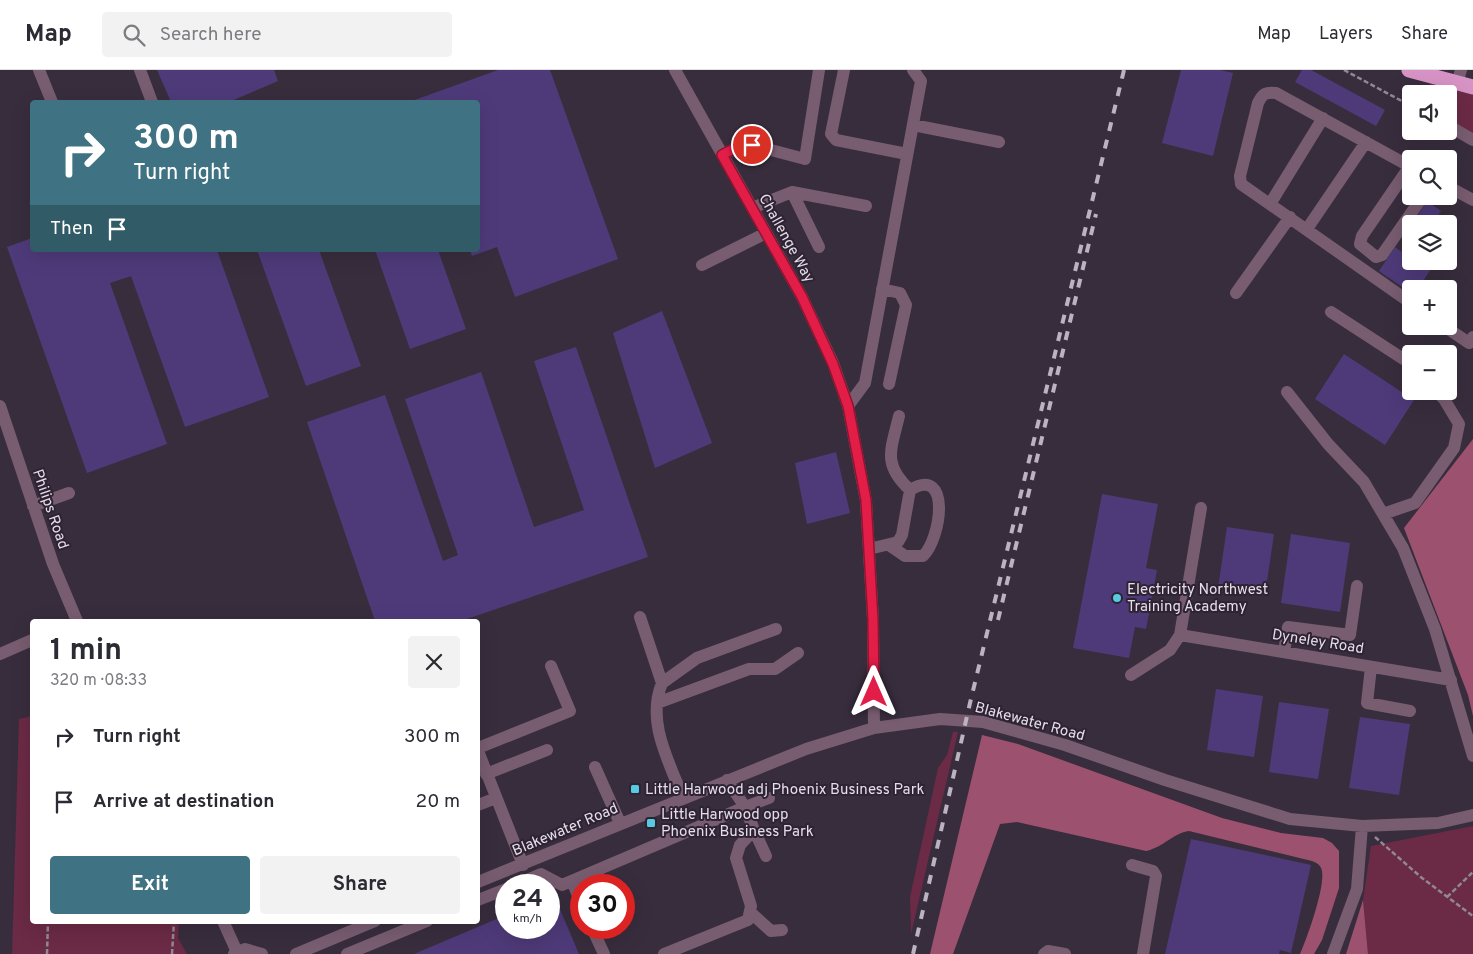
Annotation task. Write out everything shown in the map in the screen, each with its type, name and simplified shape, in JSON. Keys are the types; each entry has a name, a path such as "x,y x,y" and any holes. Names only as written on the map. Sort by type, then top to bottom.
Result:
{"highway":[{"path":"1409,70 1459,76 1473,87"}],"street":[{"path":"39,70 51,100"},
{"path":"140,70 151,100"},
{"path":"722,155 739,146 752,145 805,159 820,70"},
{"path":"844,70 831,134 836,140 907,154"},
{"path":"848,406 864,383 921,81 913,70"},
{"name":"Challenge Way","path":"681,72 722,155 802,297 833,364 848,406 866,500 873,620 874,728"},
{"path":"1402,161 1323,118 1276,94 1268,92 1262,95 1240,176 1241,184 1402,297"},
{"path":"1270,204 1323,118"},
{"path":"912,125 999,142"},
{"path":"1457,131 1473,140"},
{"path":"1307,229 1366,142"},
{"path":"1402,179 1360,241 1360,244 1376,257 1382,255 1417,205"},
{"path":"1457,191 1473,200"},
{"path":"752,208 792,192 866,206"},
{"path":"792,192 819,248"},
{"path":"1236,293 1290,217"},
{"path":"702,265 766,233"},
{"path":"1362,268 1371,253"},
{"path":"882,289 900,293 906,306 889,384"},
{"path":"1331,312 1402,358"},
{"path":"1457,333 1472,342"},
{"path":"1287,392 1328,444 1364,482 1403,548 1435,629 1473,756"},
{"path":"1383,514 1415,503 1454,448 1459,424 1445,400"},
{"name":"Philips Road","path":"0,406 53,564 74,619"},
{"path":"900,416 890,455 891,466 897,478 910,490"},
{"path":"889,546 905,556 923,556 930,548 936,534 940,514 939,495 934,489 924,486 910,490"},
{"path":"869,550 898,542 902,535 910,490"},
{"path":"33,506 69,492"},
{"path":"1131,676 1170,650 1180,635 1201,508"},
{"path":"1284,652 1288,627 1350,635 1357,586"},
{"path":"640,617 662,683 656,703 655,724 682,798"},
{"path":"662,683 697,658 776,629"},
{"name":"Dyneley Road","path":"1180,635 1450,680"},
{"path":"0,654 30,641"},
{"path":"656,703 749,669 775,669 798,653"},
{"path":"481,759 570,711 551,666"},
{"path":"1372,667 1367,703 1410,711"},
{"name":"Blakewater Road","path":"480,881 806,749 874,728 940,719 983,722 1065,744 1165,780 1290,819 1362,826 1438,824 1473,815"},
{"path":"481,759 547,750"},
{"path":"481,759 523,865"},
{"path":"595,767 620,823"},
{"path":"727,780 745,807 766,856"},
{"path":"480,804 496,798"},
{"path":"588,874 769,798"},
{"path":"1332,954 1358,889 1362,826"},
{"path":"664,954 687,950 748,920 751,906 736,858 740,844 754,830"},
{"path":"1132,865 1154,871 1156,876 1144,954"},
{"path":"480,899 495,893"},
{"path":"750,912 771,931 782,930"},
{"path":"224,924 236,953 245,949 262,954"},
{"path":"347,954 420,924"},
{"path":"296,954 348,926"},
{"path":"597,939 604,954"},
{"path":"1044,954 1048,951 1065,954"}],"path":[{"path":"1344,70 1402,101"},
{"path":"1362,826 1447,898 1473,916"},
{"path":"1447,898 1473,872"},
{"path":"47,954 48,924"},
{"path":"172,954 174,924"}],"shaded area":[{"path":"1433,77 1473,87 1473,141 1457,132 1457,85 1430,85"},
{"path":"1473,439 1473,716 1468,695 1404,528"},
{"path":"30,716 30,924 179,924 178,938 187,954 12,954 19,719"},
{"path":"953,732 958,732 911,934 910,897 938,768 947,755"},
{"path":"982,735 1018,744 1222,818 1281,833 1323,838 1332,843 1339,851 1339,888 1322,940 1314,954 1300,954 1311,925 1321,889 1321,869 1314,862 1189,831 1178,834 1146,851 1017,822 1000,824 953,954 930,954"},
{"path":"1473,826 1473,954 1368,954 1363,900 1371,846"},
{"path":"1363,900 1368,954 1346,954"}],"building":[{"path":"157,70 274,70 278,81 234,100 170,100"},
{"path":"498,70 550,70 618,259 515,297 497,247 472,256 471,252 480,252 480,100 415,100"},
{"path":"1181,70 1220,70 1233,73 1213,156 1162,143"},
{"path":"1302,70 1311,70 1385,110 1376,126 1295,82"},
{"path":"1424,205 1433,205 1441,211 1439,215 1418,215"},
{"path":"30,239 30,252 218,252 269,397 185,427 131,276 110,283 167,444 87,473 7,247"},
{"path":"1395,247 1402,252 1402,270 1430,270 1424,280 1402,280 1402,287 1379,271"},
{"path":"258,252 320,252 361,366 306,386"},
{"path":"376,252 439,252 466,329 410,349"},
{"path":"662,311 712,443 655,468 613,333"},
{"path":"576,347 648,557 467,619 374,619 307,422 385,395 443,561 458,555 405,399 481,372 534,527 584,510 534,361"},
{"path":"1344,354 1402,392 1402,400 1414,400 1385,445 1315,399"},
{"path":"836,452 850,513 807,524 795,463"},
{"name":"Electricity Northwest Training Academy","path":"1102,494 1158,504 1146,568 1157,570 1146,629 1135,627 1129,658 1073,648"},
{"path":"1227,527 1274,534 1265,595 1218,588"},
{"path":"1291,534 1350,543 1340,612 1281,603"},
{"path":"1216,689 1263,696 1254,757 1207,750"},
{"path":"1279,702 1329,709 1318,779 1269,772"},
{"path":"1360,717 1410,724 1399,795 1349,788"},
{"path":"1191,839 1311,865 1291,953 1280,950 1279,954 1165,954"},
{"path":"560,909 570,933 570,939 573,939 579,954 414,954 495,920 495,939 560,939"}],"railway":[{"path":"913,954 970,703 1124,70"},
{"path":"998,620 1096,214"}],"place":[{"name":"Electricity Northwest Training Academy","path":"1117,598"},
{"name":"Little Harwood adj Phoenix Business Park","path":"635,789"},
{"name":"Little Harwood opp Phoenix Business Park","path":"651,823"}],"route":[{"path":"752,145 739,146 722,155 802,297 833,364 848,406 866,500 873,620 874,692"}]}
